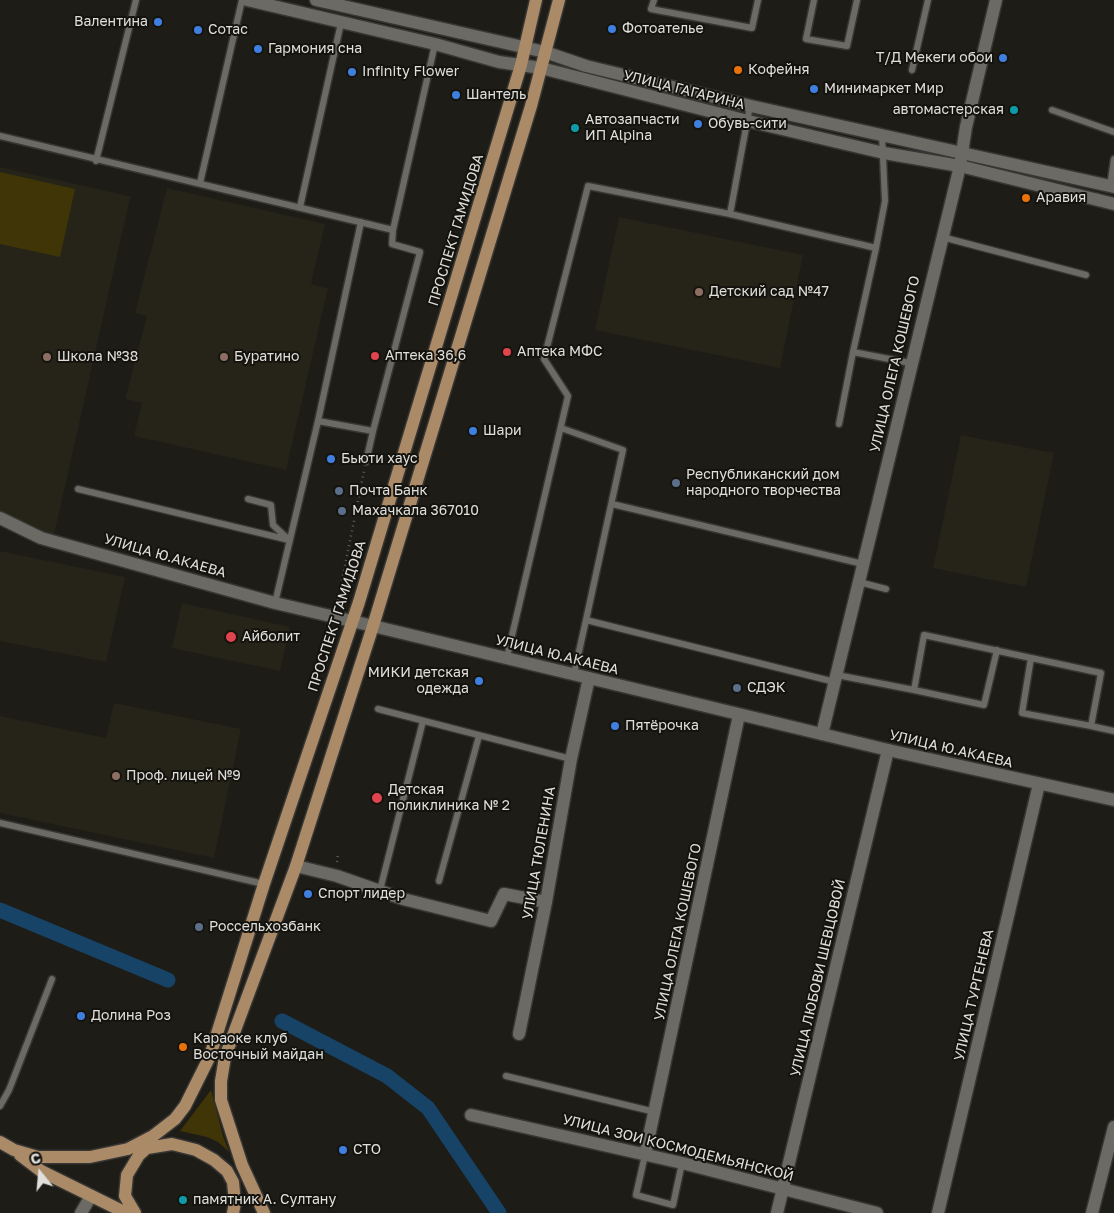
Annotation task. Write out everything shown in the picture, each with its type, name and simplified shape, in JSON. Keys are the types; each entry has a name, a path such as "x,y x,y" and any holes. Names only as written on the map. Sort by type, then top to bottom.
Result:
{"main road":[{"name":"ПРОСПЕКТ ГАМИДОВА","path":"135,1213 125,1196 127,1175 131,1165 148,1142 176,1119 185,1106 217,1037 264,884 353,622 521,65 536,0"},
{"path":"264,1213 242,1165 221,1100 223,1069 230,1043 296,866 373,626 431,441 546,52 559,0"},
{"path":"0,1143 14,1150 38,1157 90,1157 114,1153 148,1142 172,1144 196,1150 214,1160 255,1194"},
{"path":"0,1143 41,1170 126,1213"},
{"path":"234,1208 242,1165"},
{"path":"227,1171 233,1182 234,1208"}],"street":[{"name":"УЛИЦА ГАГАРИНА","path":"247,0 435,44 499,62 541,68 748,121 884,153 960,166 1114,204"},
{"name":"УЛИЦА ГАГАРИНА","path":"316,0 524,49 546,52 586,66 750,106 961,151 1112,187"},
{"name":"УЛИЦА ОЛЕГА КОШЕВОГО","path":"822,734 910,363 960,166 961,151 996,0"},
{"name":"УЛИЦА Ю.АКАЕВА","path":"0,518 41,538 275,603 507,657 888,750 1114,800"},
{"name":"УЛИЦА ТЮЛЕНИНА","path":"518,1034 546,902 571,759 589,678"},
{"name":"УЛИЦА ОЛЕГА КОШЕВОГО","path":"645,1155 739,715"},
{"name":"УЛИЦА ЛЮБОВИ ШЕВЦОВОЙ","path":"777,1213 888,750"},
{"name":"УЛИЦА ТУРГЕНЕВА","path":"938,1213 1039,784"},
{"path":"296,866 380,890 403,899 491,920 504,894 546,902"},
{"name":"УЛИЦА ЗОИ КОСМОДЕМЬЯНСКОЙ","path":"471,1115 682,1163 877,1213"},
{"path":"1092,1213 1114,1127"},
{"path":"81,1213 91,1196"}],"lane":[{"path":"96,161 136,0"},
{"path":"200,183 242,0"},
{"path":"654,0 651,9 752,28 758,0"},
{"path":"814,0 806,38 847,46 857,0"},
{"path":"912,70 928,0"},
{"path":"300,207 341,23"},
{"path":"366,462 420,252 392,244 435,44"},
{"path":"730,214 750,106"},
{"path":"1052,110 1114,132"},
{"path":"839,424 885,201 882,134"},
{"path":"0,136 96,161 200,183 394,230"},
{"path":"1112,187 1114,159"},
{"path":"507,657 568,396 544,359 588,186 730,214 876,248"},
{"path":"275,603 318,421 361,222"},
{"path":"941,237 1086,275"},
{"path":"853,352 910,363"},
{"path":"318,421 373,431"},
{"path":"561,428 623,450 574,674"},
{"path":"78,489 289,540"},
{"path":"248,499 271,505 273,525 289,540"},
{"path":"612,504 863,564"},
{"path":"859,582 886,589"},
{"path":"586,620 836,679 914,690 984,705 997,650"},
{"path":"914,690 924,635 1101,673 1091,726"},
{"path":"1031,658 1022,713 1114,731"},
{"path":"378,709 571,759"},
{"path":"380,890 423,721"},
{"path":"439,881 479,736"},
{"path":"0,823 264,884"},
{"path":"0,1106 9,1090 52,979"},
{"path":"506,1076 655,1112"},
{"path":"645,1155 636,1195 673,1205 682,1163"}],"path":[{"path":"335,617 364,471"}],"shaded area":[{"name":"Школа №38","path":"0,167 133,197 130,198 54,535 0,516"},
{"path":"0,172 75,189 60,257 0,244"},
{"name":"Буратино","path":"167,188 325,224 311,284 328,288 286,470 134,436 142,403 125,399 147,316 135,313"},
{"name":"Детский сад №47","path":"619,217 803,255 780,368 595,330"},
{"path":"961,435 1054,453 1026,587 933,568"},
{"path":"0,551 125,577 106,662 0,641"},
{"name":"Айболит","path":"182,603 290,627 280,671 172,648"},
{"name":"Проф. лицей №9","path":"114,703 241,729 214,858 0,813 0,716 106,738"},
{"path":"211,1090 229,1152 218,1142 207,1137 180,1131"}],"waterway":[{"path":"0,910 168,980"},
{"path":"282,1021 387,1076 428,1108 499,1213"}],"place":[{"name":"Валентина","path":"158,22"},
{"name":"Фотоателье","path":"612,29"},
{"name":"Сотас","path":"198,30"},
{"name":"Гармония сна","path":"258,49"},
{"name":"Т/Д Мекеги обои","path":"1003,58"},
{"name":"Кофейня","path":"738,70"},
{"name":"Infinity Flower","path":"352,72"},
{"name":"Минимаркет Мир","path":"814,89"},
{"name":"Шантель","path":"456,95"},
{"name":"автомастерская","path":"1014,110"},
{"name":"Обувь-сити","path":"698,124"},
{"name":"Автозапчасти ИП Alpina","path":"575,128"},
{"name":"Аравия","path":"1026,198"},
{"name":"Детский сад №47","path":"699,292"},
{"name":"Аптека МФС","path":"507,352"},
{"name":"Аптека 36,6","path":"375,356"},
{"name":"Школа №38","path":"47,357"},
{"name":"Буратино","path":"224,357"},
{"name":"Шари","path":"473,431"},
{"name":"Бьюти хаус","path":"331,459"},
{"name":"Республиканский дом народного творчества","path":"676,483"},
{"name":"Почта Банк","path":"339,491"},
{"name":"Махачкала 367010","path":"342,511"},
{"name":"Айболит","path":"231,637"},
{"name":"МИКИ детская одежда","path":"479,681"},
{"name":"СДЭК","path":"737,688"},
{"name":"Пятёрочка","path":"615,726"},
{"name":"Проф. лицей №9","path":"116,776"},
{"name":"Детская поликлиника № 2","path":"377,798"},
{"name":"Спорт лидер","path":"308,894"},
{"name":"Россельхозбанк","path":"199,927"},
{"name":"Долина Роз","path":"81,1016"},
{"name":"Караоке клуб Восточный майдан","path":"183,1047"},
{"name":"СТО","path":"343,1150"},
{"name":"памятник А. Султану","path":"183,1200"}]}
